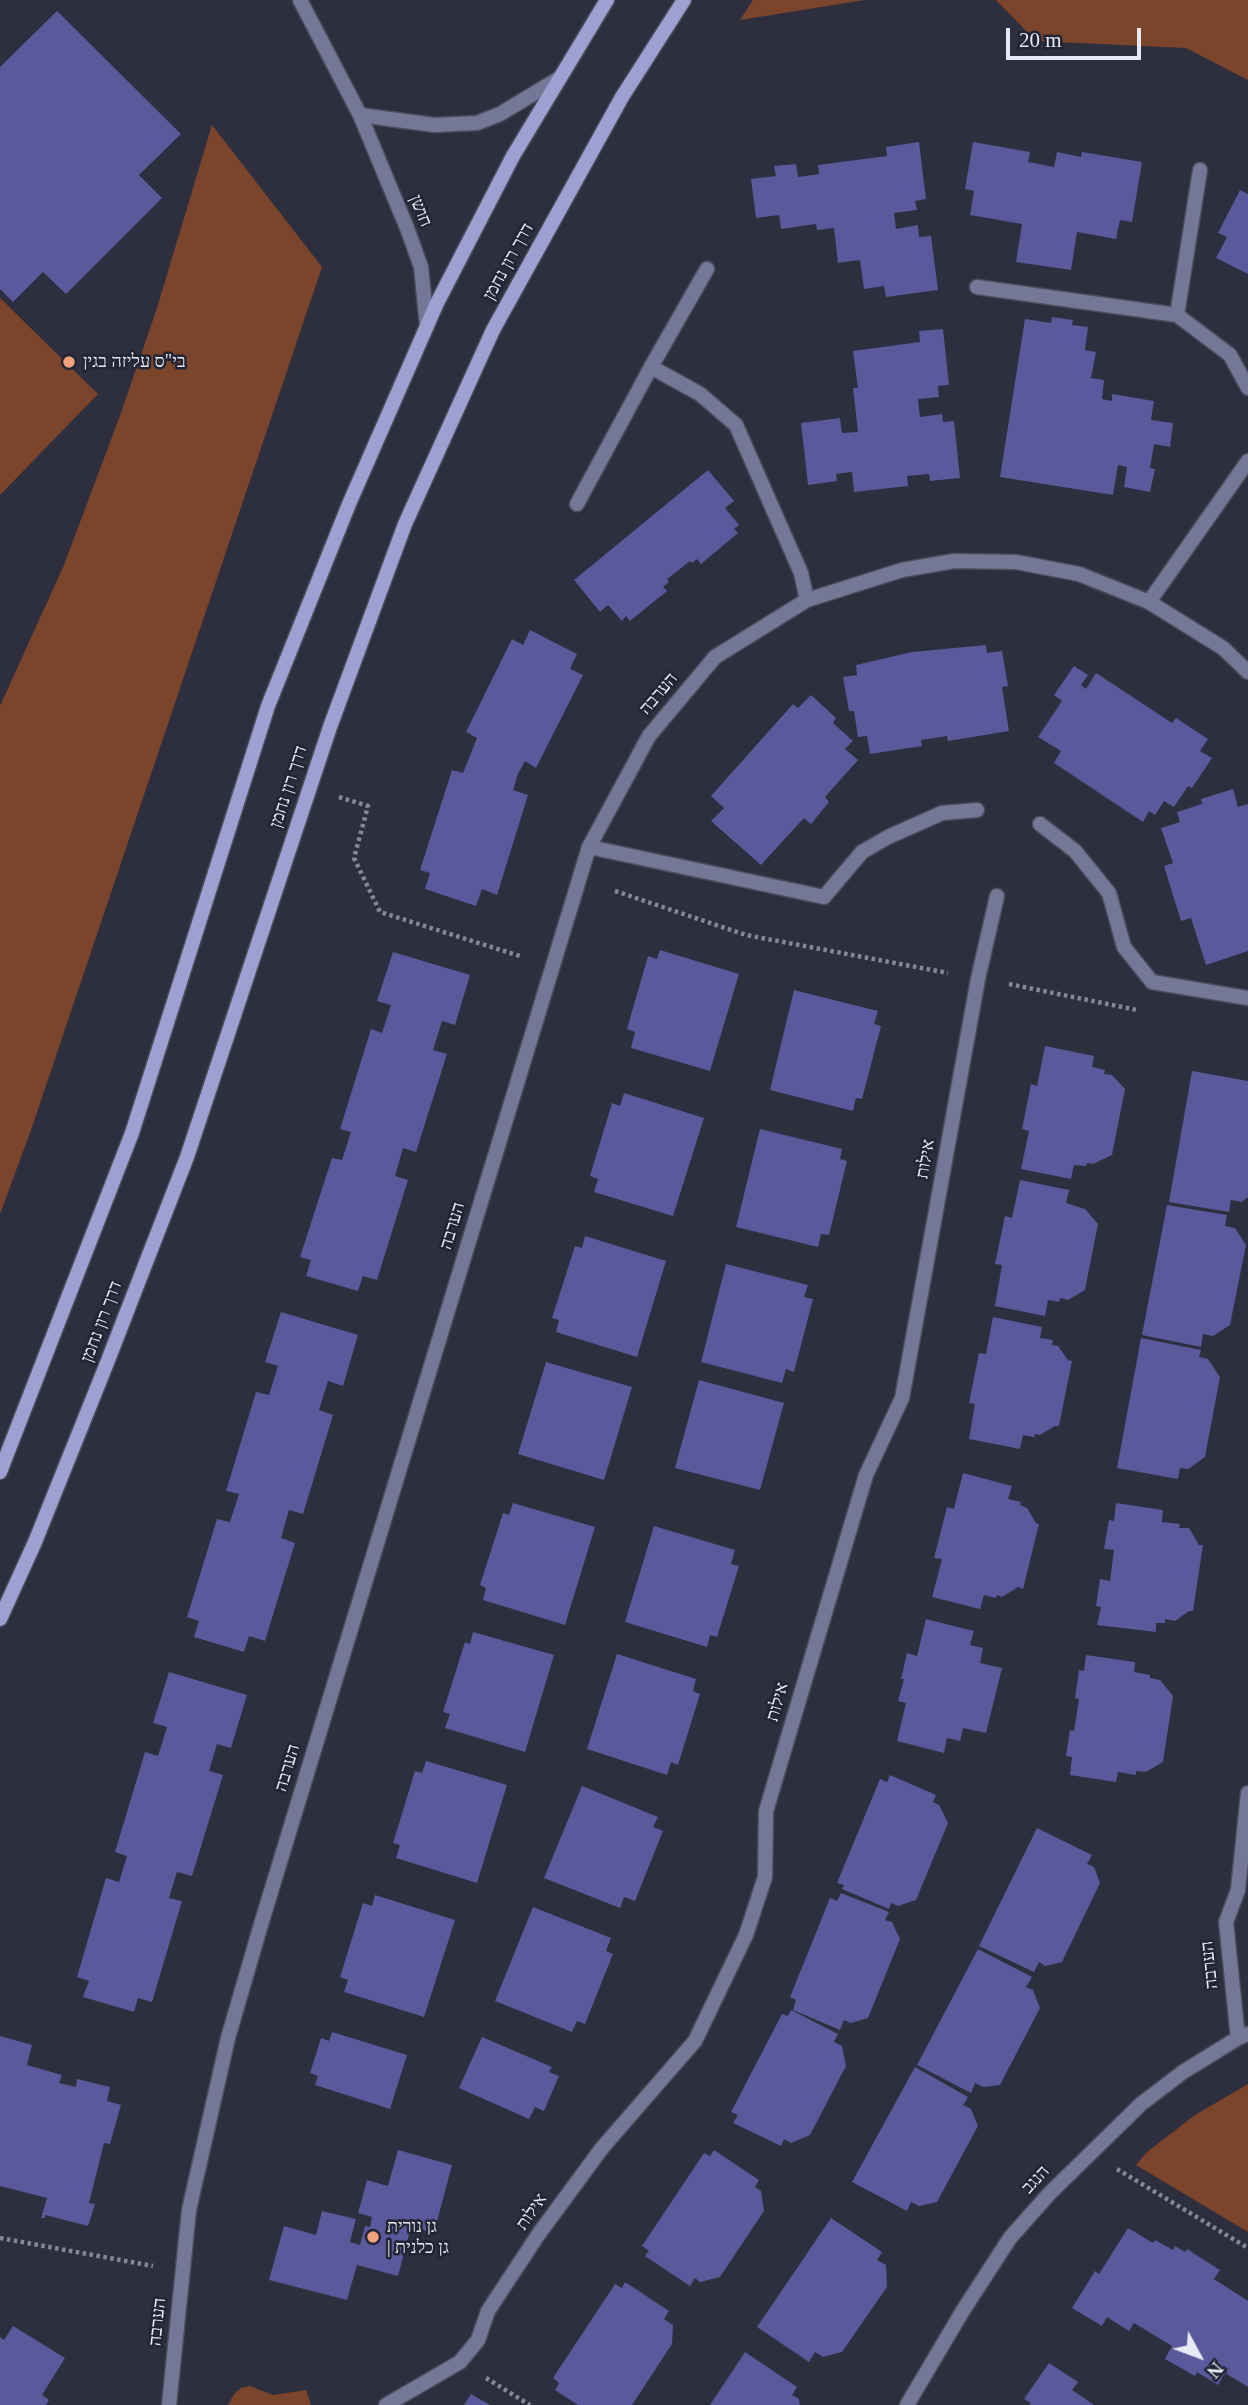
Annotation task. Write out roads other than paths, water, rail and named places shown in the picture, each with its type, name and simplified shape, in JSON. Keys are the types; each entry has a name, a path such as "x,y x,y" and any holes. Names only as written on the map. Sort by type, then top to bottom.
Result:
{"main road":[{"path":"0,1472 132,1133 268,706 349,504 427,326 513,156 607,0"},
{"name":"דרך רון נחמן","path":"0,1619 95,1393 187,1157 330,727 405,524 493,330 622,97 684,0"}],"street":[{"name":"חושן","path":"300,0 360,115 421,267 427,326"},
{"path":"360,115 434,125 477,123 500,114 558,79"},
{"path":"1177,315 1200,170"},
{"path":"577,505 707,269"},
{"path":"977,287 1177,315 1230,355 1248,388"},
{"path":"651,367 700,394 736,425 801,573 807,600"},
{"path":"1149,602 1248,461"},
{"name":"הערבה","path":"169,2405 189,2210 228,2038 589,848 649,736 715,657 807,600 902,570 954,561 1016,562 1079,574 1149,602 1223,648 1248,672"},
{"path":"589,848 824,897 862,852 888,836 942,813 977,810"},
{"path":"1040,824 1075,851 1109,893 1124,947 1152,982 1248,998"},
{"name":"אילות","path":"386,2405 460,2362 478,2340 488,2311 538,2235 601,2148 695,2041 746,1934 765,1877 766,1811 866,1475 902,1398 978,979 997,896"},
{"name":"הערבה","path":"1243,2036 1226,1922 1238,1890 1248,1793"},
{"path":"1238,1890 1248,1903"},
{"name":"הנגב","path":"907,2405 1010,2238 1049,2194 1141,2104 1183,2072 1243,2036"}],"place":[{"name":"בי\"ס עליזה בגין","path":"69,362"},
{"name":"גן נורית | גן כלנית","path":"373,2237"}]}
